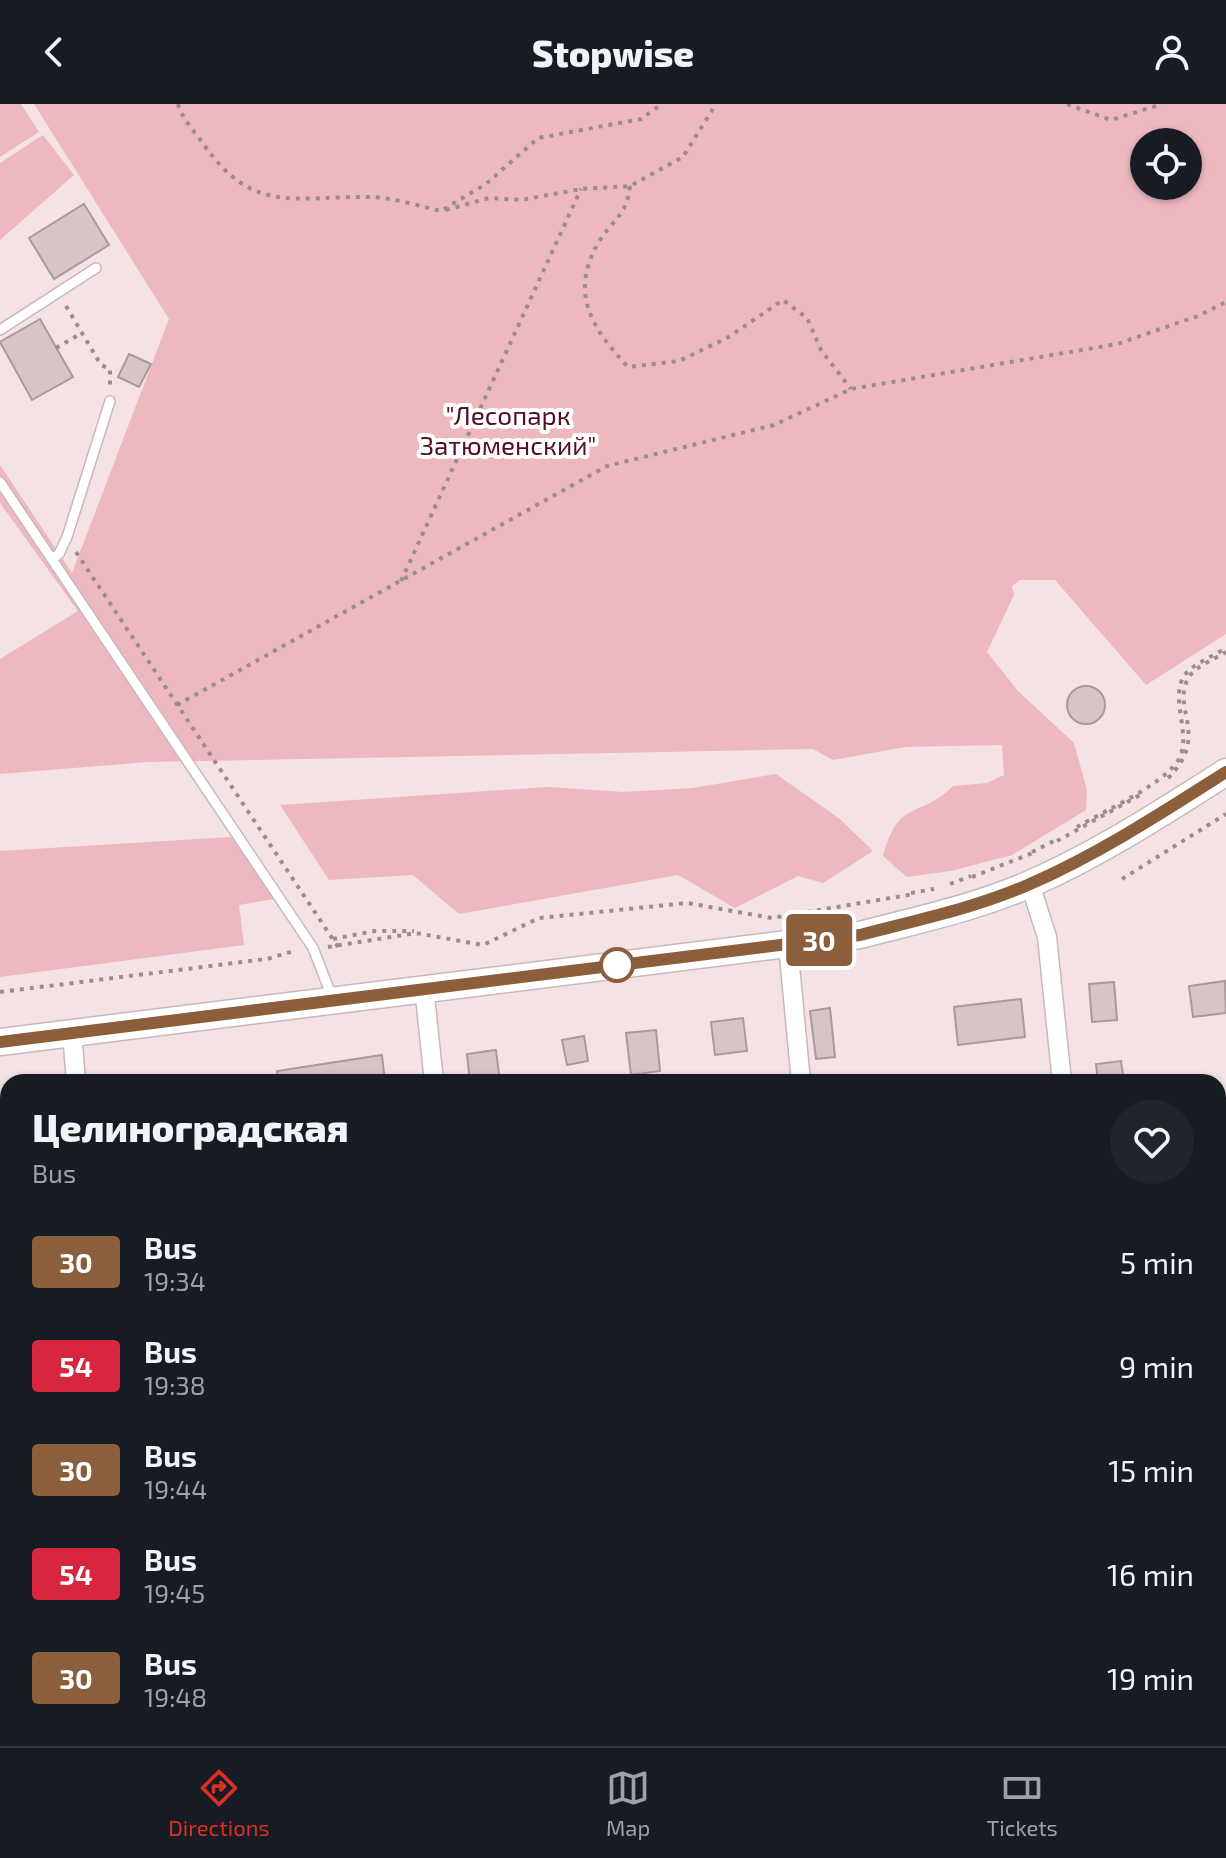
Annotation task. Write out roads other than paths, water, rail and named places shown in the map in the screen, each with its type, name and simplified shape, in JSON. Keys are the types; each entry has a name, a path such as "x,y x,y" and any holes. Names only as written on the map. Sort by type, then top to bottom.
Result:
{"street":[{"path":"0,1042 860,935 957,910 1030,884 1144,825 1226,772"},
{"path":"1030,884 1047,937 1061,1074"},
{"path":"788,945 800,1074"},
{"path":"424,987 433,1074"},
{"path":"72,1032 75,1074"}],"lane":[{"path":"0,330 96,268"},
{"path":"52,559 59,554 67,537 110,401"},
{"path":"0,482 313,948 333,1000"}],"park label":[{"name":"\"Лесопарк Затюменский\"","path":"508,429"}]}
